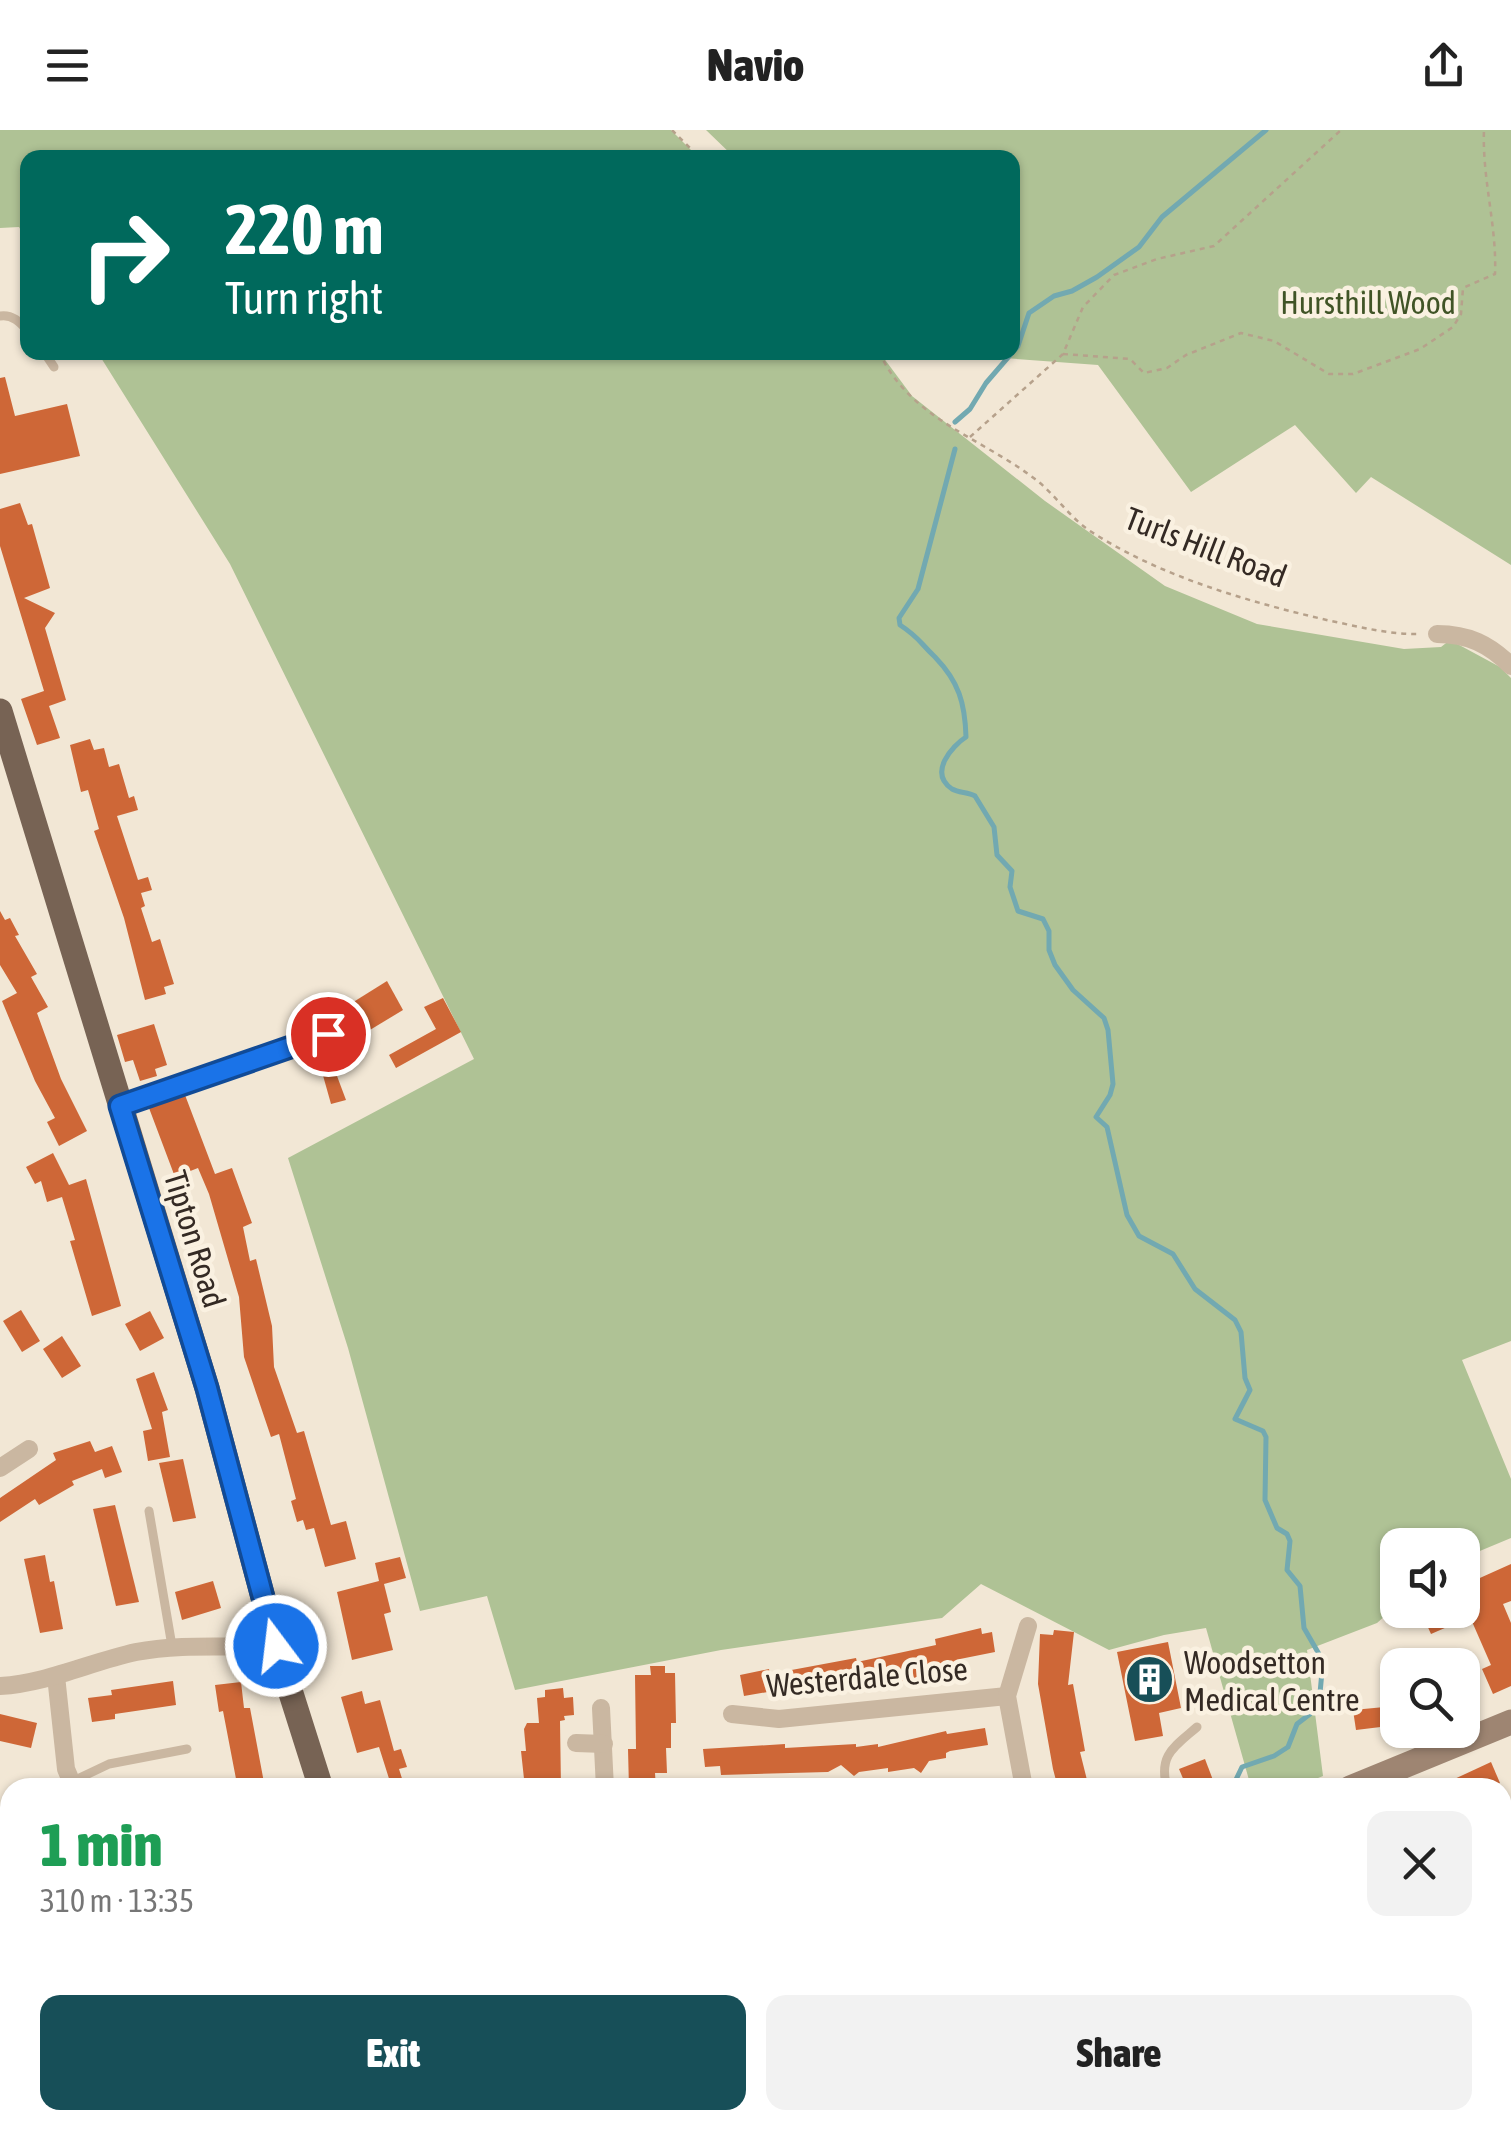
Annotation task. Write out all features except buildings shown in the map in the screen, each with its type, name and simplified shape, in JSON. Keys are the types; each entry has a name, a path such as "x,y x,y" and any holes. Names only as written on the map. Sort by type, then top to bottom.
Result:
{"main road":[{"name":"Tipton Road","path":"0,711 207,1388 276,1646 319,1778"}],"street":[{"path":"1437,634 1455,634 1482,642 1511,666"},
{"path":"1,1465 28,1450"},
{"path":"1022,1778 1007,1696 1028,1626"},
{"path":"1,1682 56,1676 134,1652 276,1646"},
{"path":"56,1676 70,1778"},
{"name":"Westerdale Close","path":"732,1714 779,1719 1007,1696"},
{"path":"601,1708 604,1778"},
{"path":"1374,1778 1511,1722"},
{"path":"576,1743 604,1744"}],"lane":[{"path":"49,360 54,367"},
{"path":"120,1106 328,1034"},
{"path":"149,1511 172,1648"},
{"path":"1165,1778 1168,1752 1197,1727"},
{"path":"84,1778 109,1764 187,1749"}],"path":[{"path":"672,130 692,150"},
{"path":"968,438 1063,354 1083,307 1114,276 1158,258 1214,246 1341,130"},
{"path":"1063,354 1130,360 1144,373 1167,368 1186,355 1241,333 1274,340 1328,374 1353,374 1420,348 1453,327 1461,314 1463,288 1495,274 1496,253 1483,162 1484,130"},
{"name":"Turls Hill Road","path":"882,360 890,377 921,409 1036,480 1085,528 1127,554 1264,606 1396,635 1437,634"}],"green space":[{"path":"0,130 671,130 691,150 20,150 20,229 0,228"},
{"name":"Hursthill Wood","path":"706,130 1511,130 1511,565 1371,477 1356,493 1295,425 1191,492 1098,365 1020,359 1020,150 727,150"},
{"path":"102,360 885,360 912,396 1045,501 1165,586 1257,624 1404,649 1441,647 1450,640 1500,667 1511,678 1511,1341 1462,1360 1511,1479 1511,1538 1480,1551 1480,1528 1380,1528 1380,1620 1307,1650 1323,1776 1318,1778 1248,1778 1206,1628 1109,1650 981,1584 942,1618 721,1650 515,1690 487,1596 420,1611 348,1348 288,1158 474,1059 230,564"}],"waterway":[{"path":"1020,340 1029,313 1054,296 1097,277 1139,247 1162,217 1266,130"},
{"path":"955,422 970,409 1006,360"},
{"path":"955,449 918,589 899,618 900,625 943,666 962,703 966,737 949,753 942,775 952,789 975,796 994,827 997,855 1012,871 1010,887 1018,911 1043,919 1055,965 1073,990 1104,1018 1113,1084 1096,1117 1107,1127 1127,1215 1139,1236 1173,1254 1195,1289 1235,1320 1241,1332 1245,1378 1250,1390 1235,1419 1263,1431 1266,1437 1265,1500 1277,1528 1290,1541 1287,1570 1300,1586 1304,1628 1323,1661 1320,1693 1310,1714 1297,1724 1288,1747 1242,1767 1237,1778"}],"place":[{"name":"Woodsetton Medical Centre","path":"1149,1680"}],"route":[{"path":"276,1646 207,1388 120,1106 328,1034"}]}
